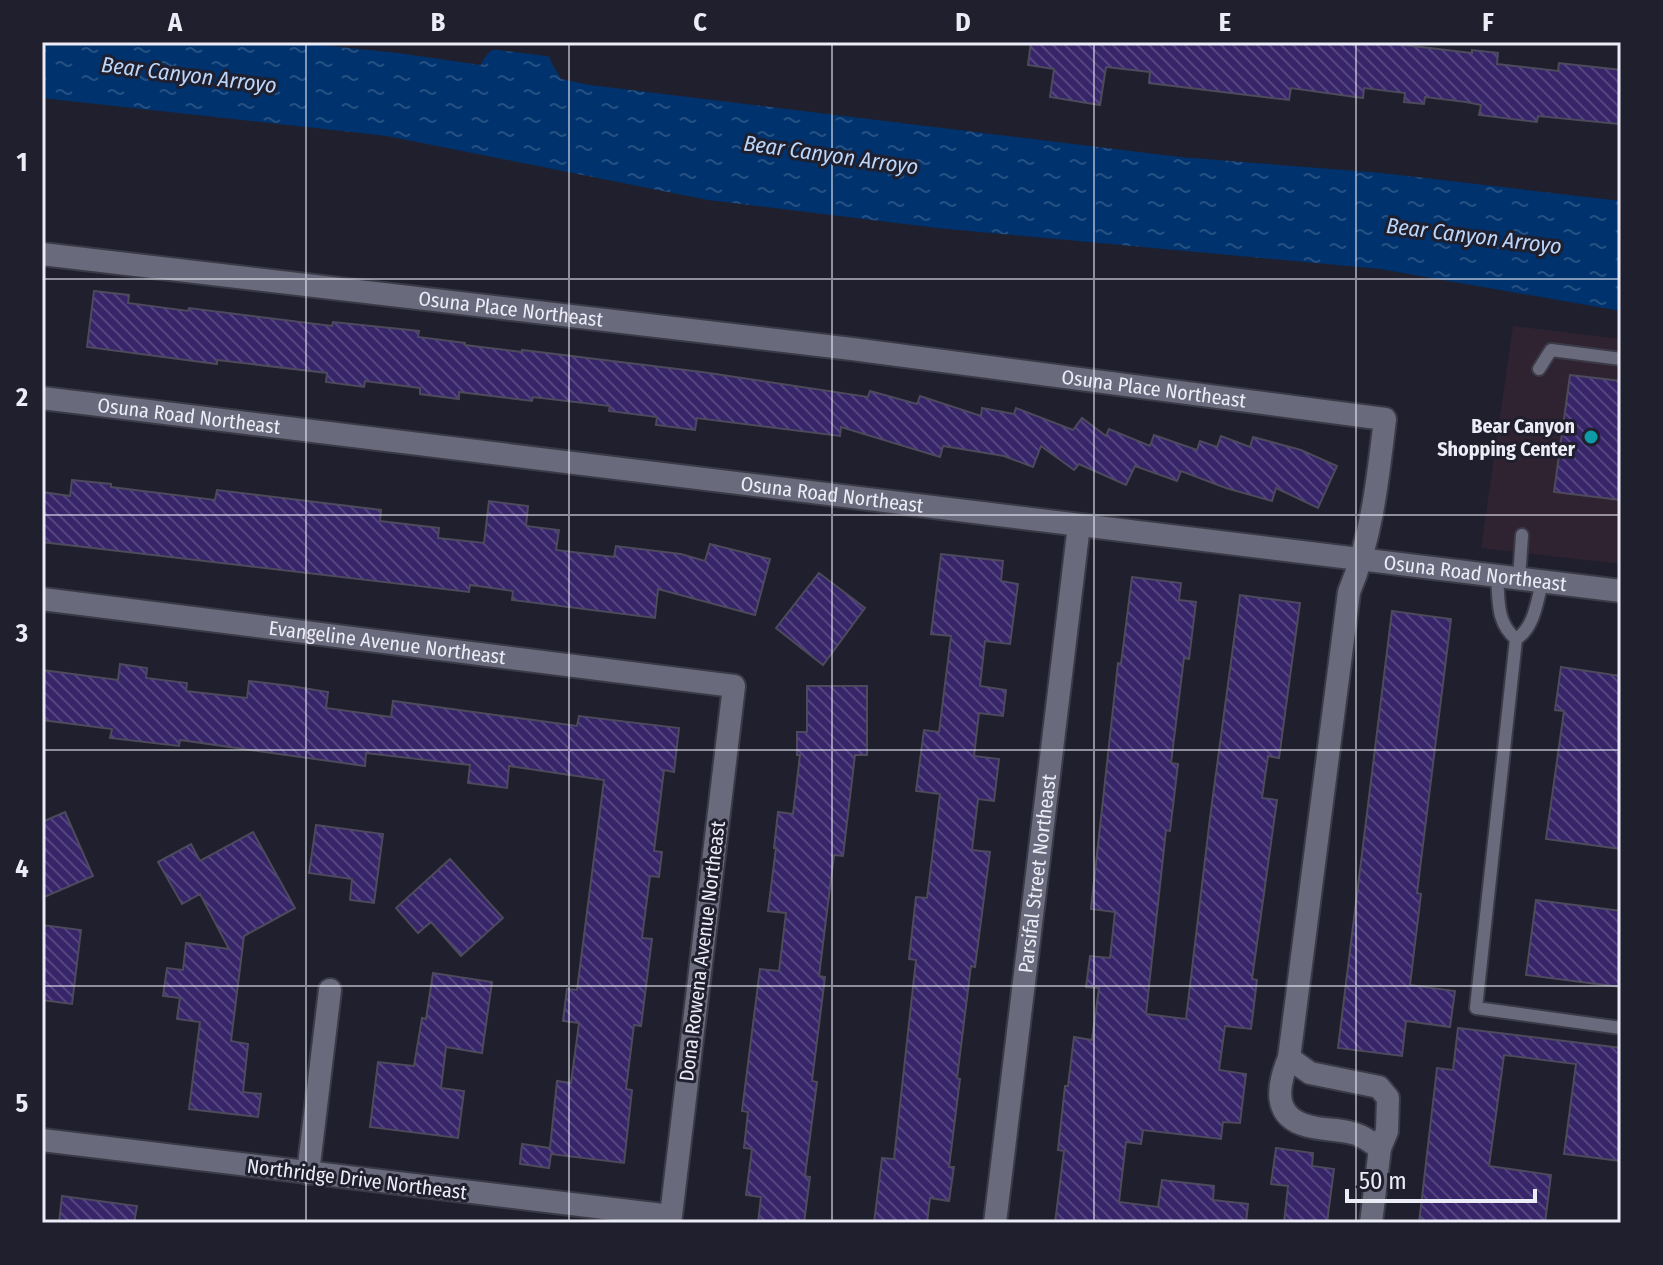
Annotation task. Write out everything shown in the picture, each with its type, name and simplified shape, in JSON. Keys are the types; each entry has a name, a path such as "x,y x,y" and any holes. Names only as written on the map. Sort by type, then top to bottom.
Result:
{"street":[{"name":"Osuna Place Northeast","path":"42,254 852,349 1385,419 1362,559 1349,592 1289,1058 1280,1078 1278,1096 1289,1115 1305,1126 1351,1132 1380,1148"},
{"name":"Osuna Road Northeast","path":"42,398 1621,591"},
{"name":"Parsifal Street Northeast","path":"995,1223 1079,525"},
{"name":"Evangeline Avenue Northeast","path":"42,599 734,686"},
{"name":"Dona Rowena Avenue Northeast","path":"671,1216 734,686"},
{"path":"308,1173 330,990"},
{"path":"1289,1058 1310,1073 1379,1087 1388,1098 1387,1131 1380,1148 1371,1223"},
{"name":"Northridge Drive Northeast","path":"42,1140 308,1173 548,1213 671,1216"}],"lane":[{"path":"1539,369 1551,350 1621,359"},
{"path":"1516,639 1504,629 1500,614 1522,535"},
{"path":"1516,639 1525,634 1542,582"},
{"path":"1516,639 1476,1008 1621,1028"}],"shaded area":[{"path":"1513,326 1621,339 1621,564 1481,548"}],"water":[{"name":"Bear Canyon Arroyo","path":"42,42 291,42 481,65 486,56 500,45 546,42 551,62 561,79 590,85 1180,157 1382,173 1621,201 1621,311 1380,269 937,228 708,200 387,136 42,98"}],"pier":[{"path":"495,42 551,45 554,57 490,49"}],"building":[{"path":"1031,42 1379,42 1472,53 1472,50 1498,53 1497,64 1558,71 1559,63 1621,70 1621,99 1618,124 1538,116 1537,122 1479,115 1481,105 1466,102 1425,97 1424,104 1404,102 1405,93 1364,88 1363,98 1291,88 1289,100 1149,83 1150,72 1106,67 1100,105 1050,97 1054,69 1028,65"},
{"path":"94,291 129,295 128,303 332,326 333,322 419,331 418,337 465,345 702,372 868,397 870,391 917,404 920,396 981,416 982,408 1014,414 1016,408 1073,430 1082,418 1106,436 1109,429 1150,446 1154,435 1197,450 1200,441 1217,447 1221,436 1250,447 1253,437 1301,450 1337,466 1318,508 1276,488 1272,501 1181,471 1177,481 1135,466 1126,485 1079,464 1074,470 1041,446 1033,467 1004,456 943,446 940,457 841,427 840,436 697,418 695,430 656,425 657,417 609,411 610,406 459,392 459,399 420,394 420,388 365,381 364,387 326,382 327,373 217,360 217,364 87,347"},
{"name":"Bear Canyon Shopping Center","path":"1570,375 1621,381 1621,500 1554,492"},
{"path":"72,480 215,500 217,490 381,510 380,521 439,528 438,538 484,543 489,501 528,506 526,526 559,530 556,550 614,557 616,546 681,554 705,561 710,544 770,559 755,615 658,589 655,618 512,600 513,591 470,585 469,592 42,542 42,492 70,496"},
{"path":"941,554 1003,561 1001,581 1018,584 1010,644 985,641 980,686 1006,690 1003,716 979,713 974,756 999,759 994,801 978,799 972,850 990,852 957,1078 960,1079 949,1167 954,1167 949,1201 930,1198 927,1223 874,1223 882,1158 894,1159 916,960 909,959 916,897 927,898 940,794 916,791 924,730 939,732 951,636 931,634"},
{"path":"819,573 865,608 823,665 776,628"},
{"path":"1132,577 1181,583 1179,600 1196,602 1189,659 1184,658 1171,763 1178,764 1170,831 1166,830 1146,1014 1186,1019 1240,595 1300,603 1279,758 1268,756 1262,798 1277,800 1252,979 1257,980 1251,1029 1225,1026 1219,1070 1246,1074 1240,1123 1223,1122 1221,1139 1143,1130 1141,1144 1126,1142 1119,1202 1158,1207 1162,1180 1214,1186 1213,1200 1248,1204 1246,1223 1055,1223 1064,1151 1058,1150 1074,1037 1092,1040 1099,988 1086,987 1090,956 1110,958 1115,912 1091,909 1118,663 1121,664"},
{"path":"1392,611 1451,619 1417,893 1421,894 1410,985 1455,991 1450,1027 1406,1021 1402,1056 1338,1048"},
{"path":"120,664 147,668 146,678 187,683 186,691 247,698 249,681 291,686 328,692 326,708 391,717 393,701 577,726 579,716 679,728 674,772 664,770 654,851 662,852 659,877 650,876 642,938 652,939 641,1026 634,1025 626,1089 632,1090 624,1163 551,1154 549,1168 520,1164 522,1144 550,1148 557,1081 571,1083 579,1023 563,1021 567,989 577,990 604,780 509,766 507,788 468,783 470,765 366,753 365,766 180,740 179,746 110,738 112,729 42,720 42,670 118,680"},
{"path":"1561,667 1621,676 1621,849 1546,839 1564,711 1555,710"},
{"path":"807,686 867,686 867,755 855,755 843,856 834,855 819,976 825,977 812,1081 817,1082 805,1176 810,1177 804,1223 758,1223 761,1197 746,1195 752,1149 744,1148 748,1112 742,1111 760,969 779,971 786,913 768,911 774,848 778,812 793,814 800,755 797,755 797,732 807,732"},
{"path":"65,812 93,876 42,898 42,822"},
{"path":"316,825 383,834 374,903 350,900 352,879 309,873"},
{"path":"253,832 295,908 244,936 231,1041 248,1044 243,1092 261,1094 258,1117 189,1109 200,1022 177,1019 180,998 163,996 167,968 183,970 186,943 229,949 200,894 182,904 158,862 191,844 200,861"},
{"path":"450,859 503,918 461,956 431,922 418,933 396,908"},
{"path":"1536,900 1621,911 1621,987 1526,975"},
{"path":"42,925 81,930 72,1004 42,1000"},
{"path":"433,973 492,982 482,1053 446,1047 441,1088 464,1091 458,1138 370,1127 378,1062 414,1066"},
{"path":"1458,1028 1621,1048 1621,1161 1564,1154 1576,1064 1504,1055 1489,1166 1551,1175 1545,1223 1419,1223 1437,1068 1453,1070"},
{"path":"1276,1148 1313,1153 1312,1166 1334,1169 1327,1223 1284,1223 1288,1186 1271,1184"},
{"path":"62,1196 137,1206 134,1223 59,1223"}],"place":[{"name":"Bear Canyon Shopping Center","path":"1591,437"}]}
